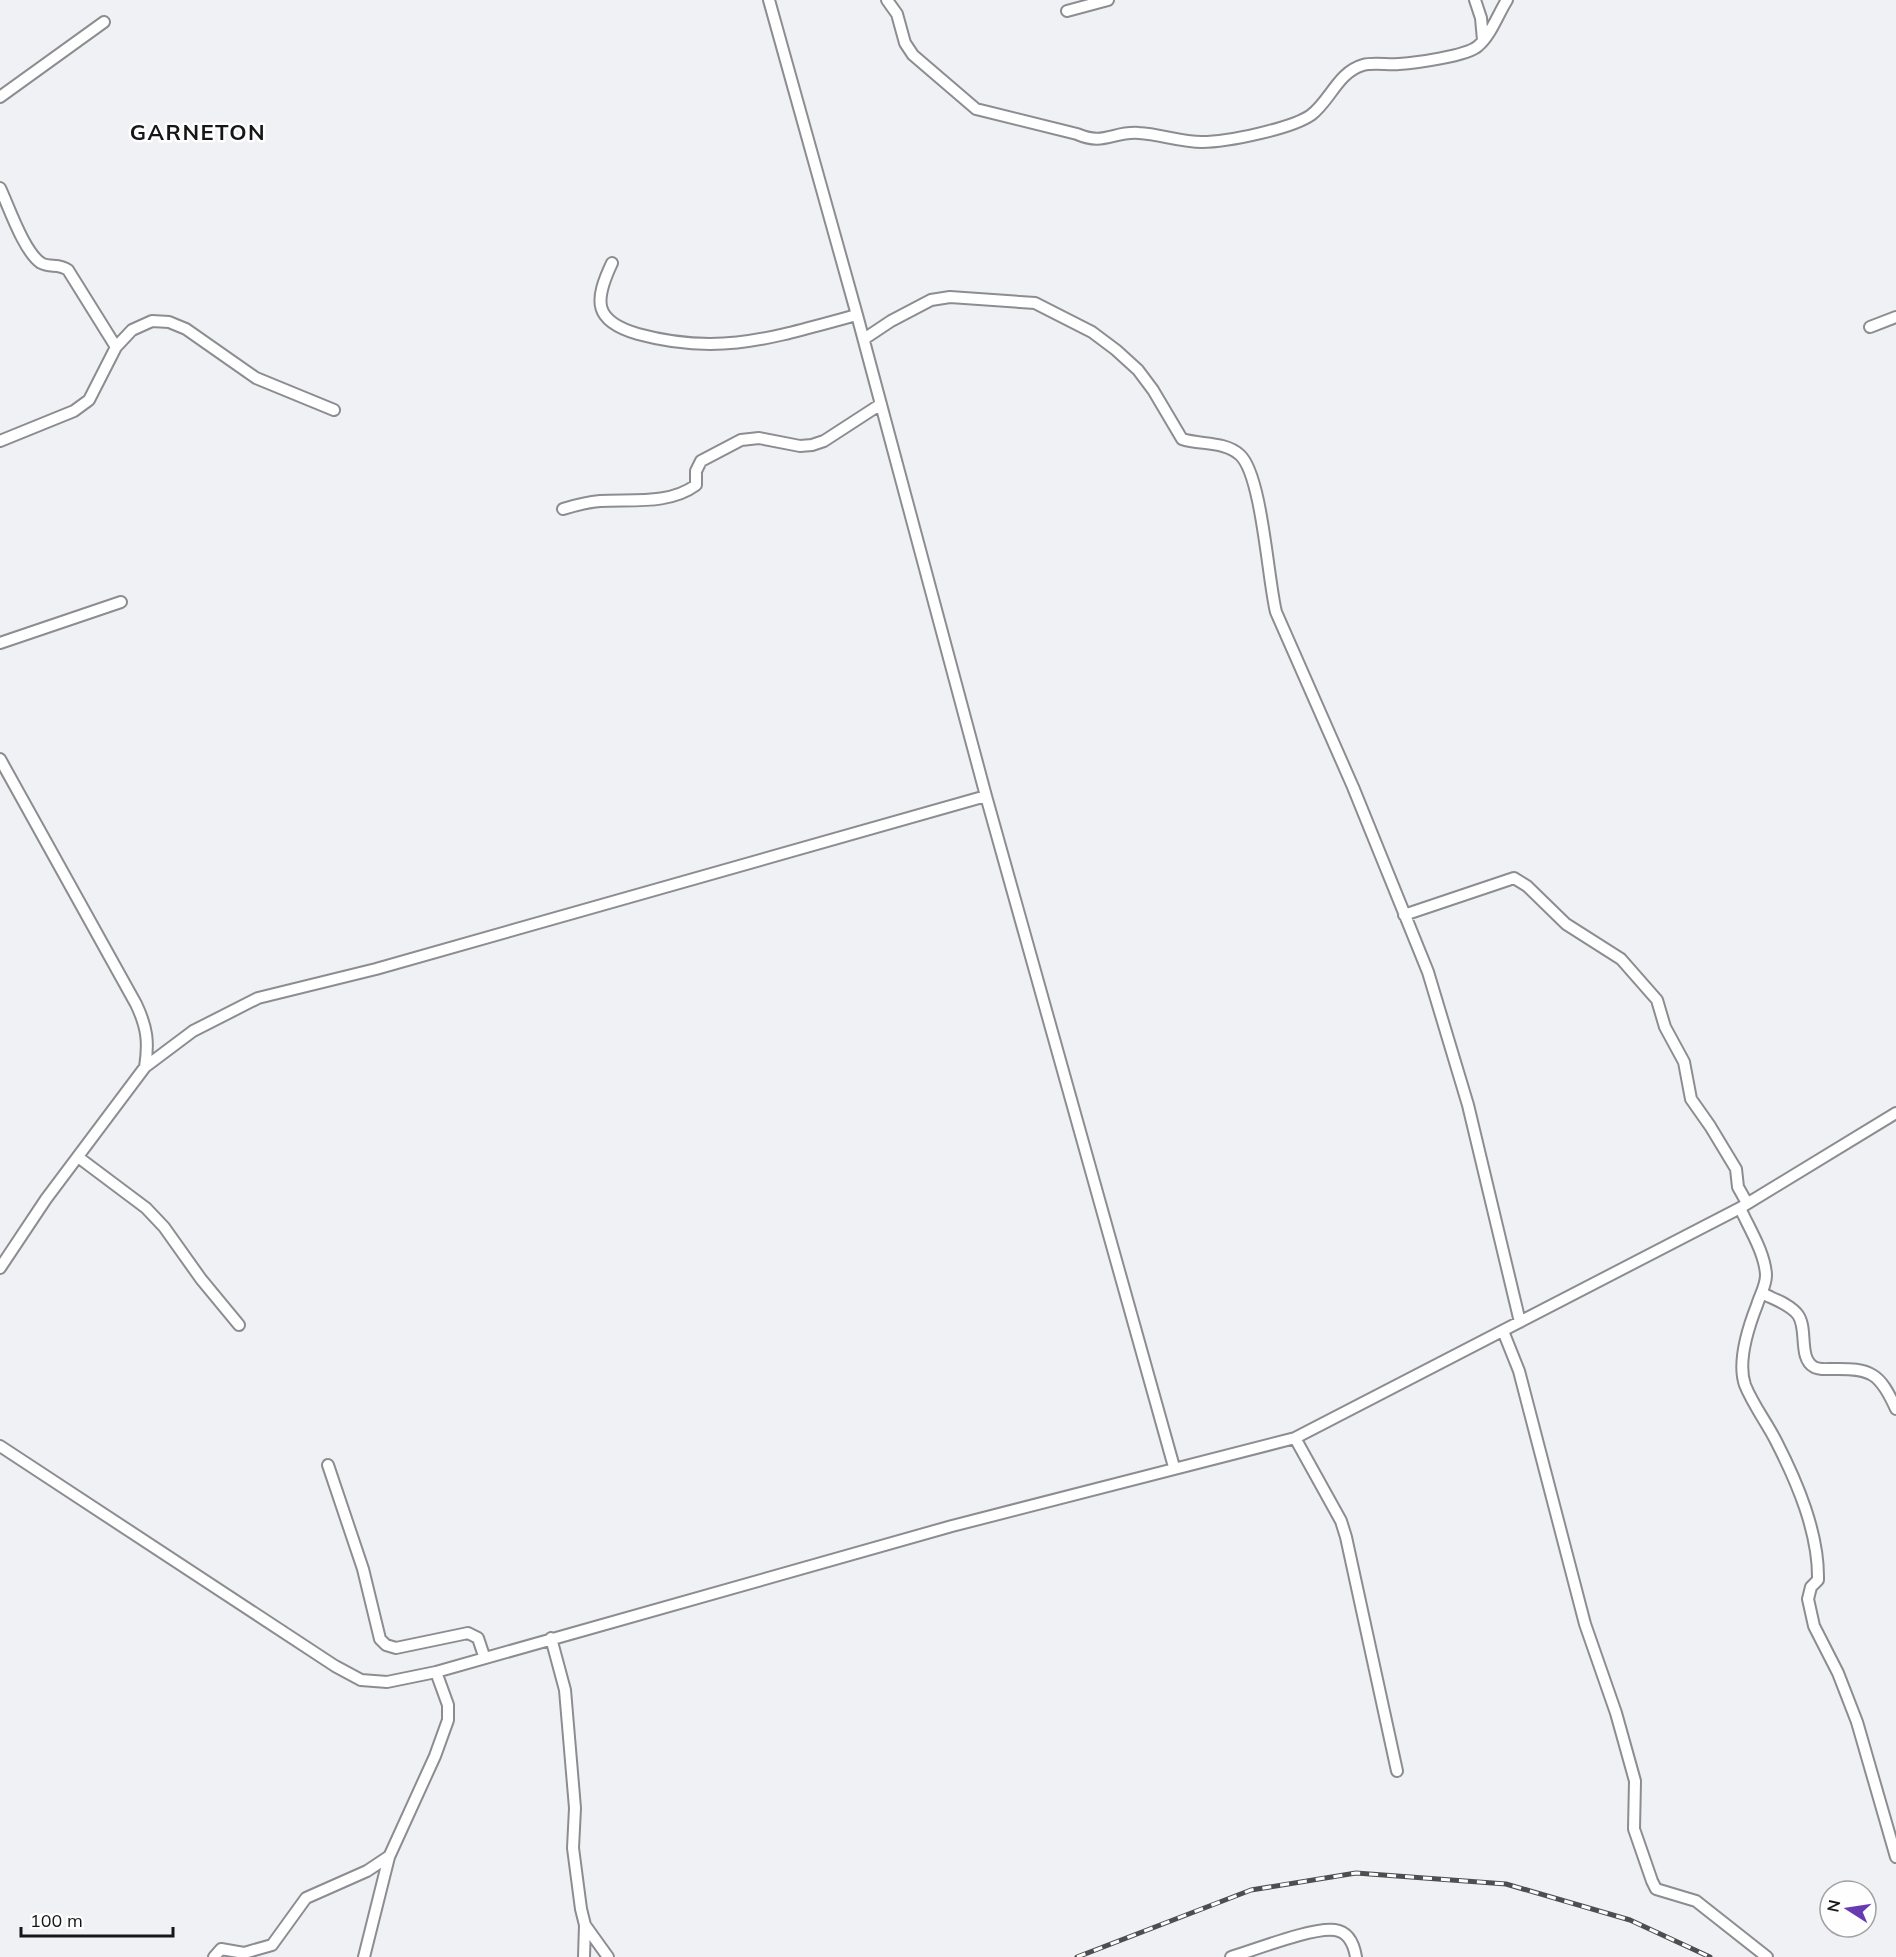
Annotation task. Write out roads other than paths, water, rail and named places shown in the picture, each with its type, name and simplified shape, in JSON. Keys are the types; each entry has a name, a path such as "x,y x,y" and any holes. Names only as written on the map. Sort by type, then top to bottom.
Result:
{"street":[{"path":"769,0 864,339 986,796 1174,1467"},
{"path":"886,0 897,14 904,43 913,55 976,110 1077,134 1092,140 1104,140 1124,133 1140,133 1201,142 1235,138 1293,124 1312,115 1340,81 1364,64 1406,64 1465,52 1478,47 1507,0"},
{"path":"1067,11 1108,0"},
{"path":"1474,0 1481,18 1483,40"},
{"path":"0,97 104,22"},
{"path":"0,188 35,258 48,266 63,266 68,270 116,347"},
{"path":"612,263 603,281 599,300 603,315 613,324 664,341 725,345 758,340 857,315"},
{"path":"864,339 891,321 931,300 950,297 1035,303 1092,332 1138,370 1153,390 1182,439 1228,448 1240,455 1247,467 1268,549 1270,590 1276,612 1353,787 1428,972 1468,1105 1520,1322"},
{"path":"1870,327 1896,317"},
{"path":"0,441 74,411 89,400 116,347 132,330 152,321 169,322 186,329 256,378 334,410"},
{"path":"563,509 586,502 654,500 672,496 696,485 696,471 701,461 741,440 759,438 800,446 812,445 824,441 881,404"},
{"path":"0,643 121,602"},
{"path":"0,759 146,1025 149,1044 145,1066"},
{"path":"0,1268 145,1066 193,1031 258,998 376,969 986,796"},
{"path":"1404,915 1514,878 1527,886 1566,924 1621,958 1657,1000 1665,1027 1684,1062 1691,1099 1736,1169 1738,1187 1763,1261 1766,1273 1762,1293 1743,1357 1746,1386 1777,1442 1809,1521 1818,1569 1818,1580 1811,1587 1808,1599 1814,1626 1838,1673 1857,1722 1896,1857"},
{"path":"0,1446 263,1620 361,1680 387,1682 436,1672 484,1656 951,1526 1174,1467 1295,1438 1744,1205 1896,1113"},
{"path":"78,1157 146,1208 164,1227 201,1279 239,1325"},
{"path":"1762,1293 1791,1308 1798,1315 1803,1326 1807,1359 1812,1366 1820,1369 1857,1368 1869,1372 1883,1383 1896,1409"},
{"path":"1503,1331 1519,1371 1585,1624 1616,1713 1635,1781 1634,1829 1652,1881 1656,1889 1696,1901 1767,1957"},
{"path":"1295,1438 1341,1521 1346,1537 1397,1771"},
{"path":"328,1465 363,1569 380,1639 386,1645 396,1648 468,1633 478,1638 484,1656"},
{"path":"551,1638 565,1690 575,1808 575,1871 585,1925 584,1957"},
{"path":"364,1957 389,1857 435,1756 448,1720 448,1705 436,1672"},
{"path":"214,1957 221,1948 244,1953 272,1945 306,1898 367,1871 389,1857"},
{"path":"585,1925 608,1957"},
{"path":"1231,1957 1310,1933 1334,1930 1346,1935 1354,1946 1356,1957"}],"railway":[{"path":"1077,1957 1251,1890 1356,1873 1506,1884 1630,1920 1710,1957"}],"district":[{"name":"GARNETON","path":"198,132"}]}
